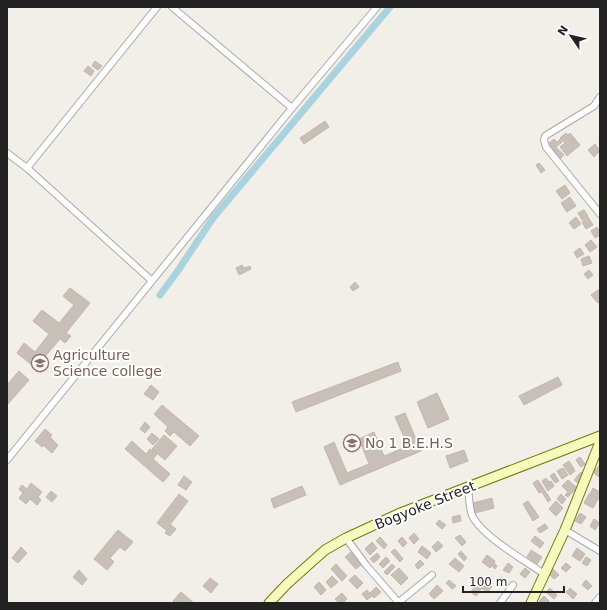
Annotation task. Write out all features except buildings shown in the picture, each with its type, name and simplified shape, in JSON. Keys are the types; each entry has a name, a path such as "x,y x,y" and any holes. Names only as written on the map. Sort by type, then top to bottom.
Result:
{"main road":[{"name":"Bogyoke Street","path":"268,603 286,584 325,550 346,538 398,514 600,436"},
{"path":"530,603 565,530 600,442"}],"street":[{"path":"27,168 157,7"},
{"path":"172,7 292,108"},
{"path":"7,460 151,280 377,7"},
{"path":"600,97 594,106 545,136 544,140 546,147 600,214"},
{"path":"594,106 600,110"},
{"path":"7,153 27,168 151,280"},
{"path":"468,487 470,512 479,526 544,574"},
{"path":"565,530 600,551"},
{"path":"346,538 366,565 399,603 432,575"},
{"path":"500,603 513,584"},
{"path":"595,603 600,598"}],"waterway":[{"path":"160,295 213,218 390,7"}],"place":[{"name":"Agriculture Science college","path":"40,363"},
{"name":"No 1 B.E.H.S","path":"352,443"}]}
